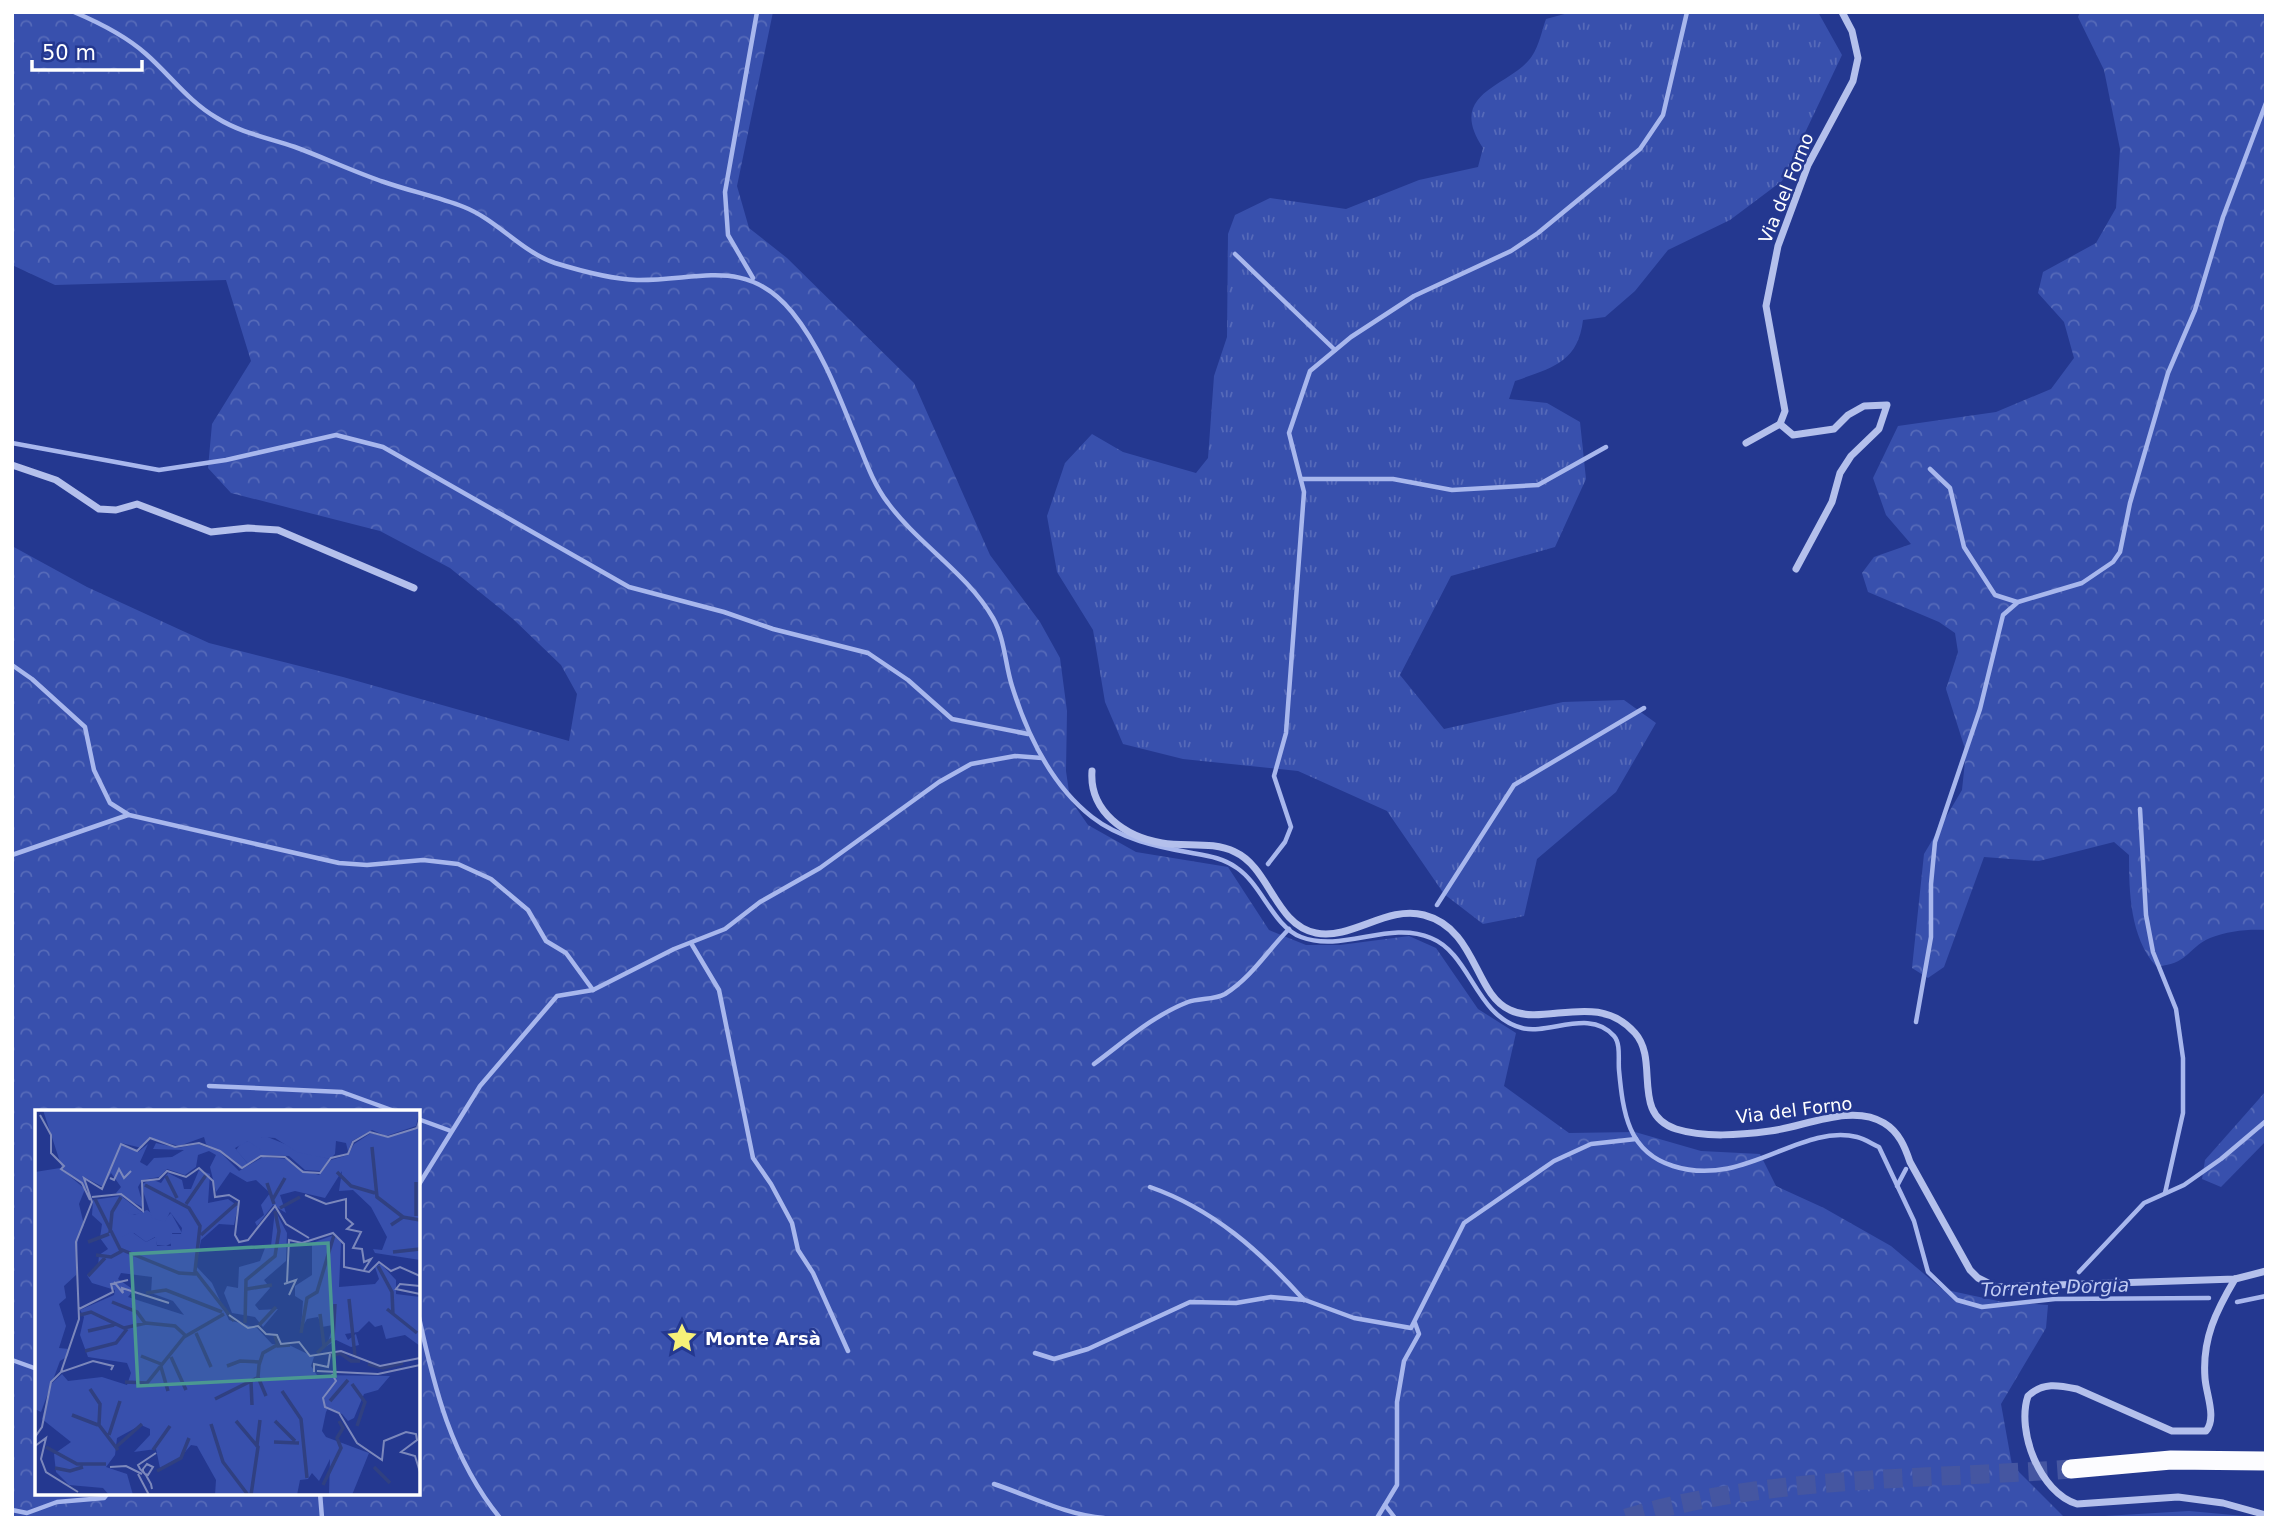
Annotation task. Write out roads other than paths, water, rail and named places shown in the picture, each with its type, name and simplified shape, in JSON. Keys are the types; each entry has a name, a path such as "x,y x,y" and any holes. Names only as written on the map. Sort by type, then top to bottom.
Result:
{"highway":[{"path":"2071,1469 2171,1460 2266,1461"}],"street":[{"name":"Via del Forno","path":"1780,424 1785,411 1783,386 1766,306 1778,246 1808,165 1853,81 1858,58 1852,31 1842,12"},
{"path":"1746,443 1780,424 1793,435 1834,429 1848,415 1864,406 1887,405 1879,429 1851,456 1840,473 1832,502 1796,569"},
{"path":"12,465 56,480 99,509 116,510 137,504 211,531 247,528 278,530 414,588"},
{"name":"Via del Forno","path":"1092,771 1095,798 1116,824 1138,836 1163,843 1225,848 1237,852 1255,870 1287,915 1306,930 1325,934 1393,915 1421,914 1437,919 1459,938 1496,1001 1508,1010 1530,1016 1569,1010 1587,1011 1611,1017 1633,1030 1642,1042 1651,1109 1659,1119 1676,1129 1716,1135 1770,1131 1841,1117 1872,1118 1884,1123 1904,1145 1910,1162 1970,1270 1987,1284 1996,1287 2235,1279 2266,1270"},
{"path":"2235,1279 2213,1318 2206,1345 2205,1377 2211,1423 2206,1431 2172,1431 2077,1389 2047,1385 2028,1396 2022,1423 2032,1455 2064,1500 2077,1504 2178,1497 2223,1503 2266,1516"}],"waterway":[{"name":"Torrente Dorgia","path":"74,12 130,41 197,104 226,123 373,178 464,207 555,263 596,274 637,280 720,275 757,284 775,295 802,325 819,353 882,494 913,532 970,587 993,618 1012,686 1033,740 1042,758 1077,804 1103,825 1127,836 1153,845 1216,858 1232,865 1254,884 1283,924 1301,937 1333,941 1399,932 1415,933 1444,946 1465,970 1483,998 1506,1021 1522,1028 1533,1029 1581,1023 1604,1028 1618,1043 1623,1101 1631,1129 1637,1141 1658,1160 1699,1171 1724,1169 1814,1139 1836,1135 1857,1137 1879,1147 1914,1221 1928,1272 1957,1300 1982,1307 2055,1299 2209,1298"},
{"path":"753,278 728,235 725,192 757,12"},
{"path":"1268,864 1285,842 1291,827 1274,776 1286,733 1304,492 1289,433 1310,371 1351,337 1414,296 1511,251 1538,233 1640,149 1663,115 1687,12"},
{"path":"1916,1022 1931,937 1931,884 1935,842 1980,709 2003,615 2018,602 2082,583 2113,562 2120,552 2130,503 2168,373 2195,310 2223,217 2266,103"},
{"path":"1235,254 1335,350"},
{"path":"12,443 159,470 226,460 336,435 383,447 629,587 724,612 773,629 868,653 908,680 952,719 1028,734"},
{"path":"1302,479 1393,479 1452,490 1538,485 1606,447"},
{"path":"1930,469 1950,488 1964,547 1995,595 2017,602"},
{"path":"12,665 32,679 85,727 94,770 110,803 129,815 339,863 367,865 423,860 458,864 491,879 528,910 546,941 566,953 593,990"},
{"path":"1437,905 1514,785 1644,708"},
{"path":"420,1183 480,1086 557,996 593,990 674,949 725,929 760,902 820,868 939,782 971,764 1015,756 1042,758"},
{"path":"2140,809 2146,915 2153,952 2176,1009 2183,1058 2183,1113 2165,1193"},
{"path":"12,855 128,815"},
{"path":"1094,1064 1162,1014 1192,1001 1225,994 1251,972 1289,929"},
{"path":"691,943 719,990 753,1158 792,1223 798,1250 813,1273 848,1351"},
{"path":"209,1086 342,1092 392,1110"},
{"path":"420,1120 451,1131"},
{"path":"2079,1272 2144,1203 2184,1185 2221,1159 2266,1121"},
{"path":"1035,1353 1054,1359 1088,1349 1190,1302 1236,1303 1271,1297 1305,1300 1354,1318 1411,1328 1464,1223 1554,1161 1591,1144 1636,1139"},
{"path":"1897,1186 1906,1169"},
{"path":"1150,1187 1194,1207 1234,1233 1304,1300"},
{"name":"Torrente Dorgia","path":"2237,1302 2266,1296"},
{"path":"420,1321 438,1395 457,1446 483,1495 500,1518"},
{"path":"1377,1518 1397,1485 1397,1402 1404,1361 1419,1334 1415,1323"},
{"path":"12,1360 35,1368"},
{"path":"994,1484 1062,1509 1104,1518"},
{"path":"12,1510 27,1513 57,1502 104,1498 106,1495"},
{"path":"320,1495 322,1518"},
{"path":"1385,1505 1395,1518"}],"tunnel":[{"path":"1626,1518 1680,1504 1791,1486 2071,1469"}],"place":[{"name":"Monte Arsà","path":"682,1338"}]}
